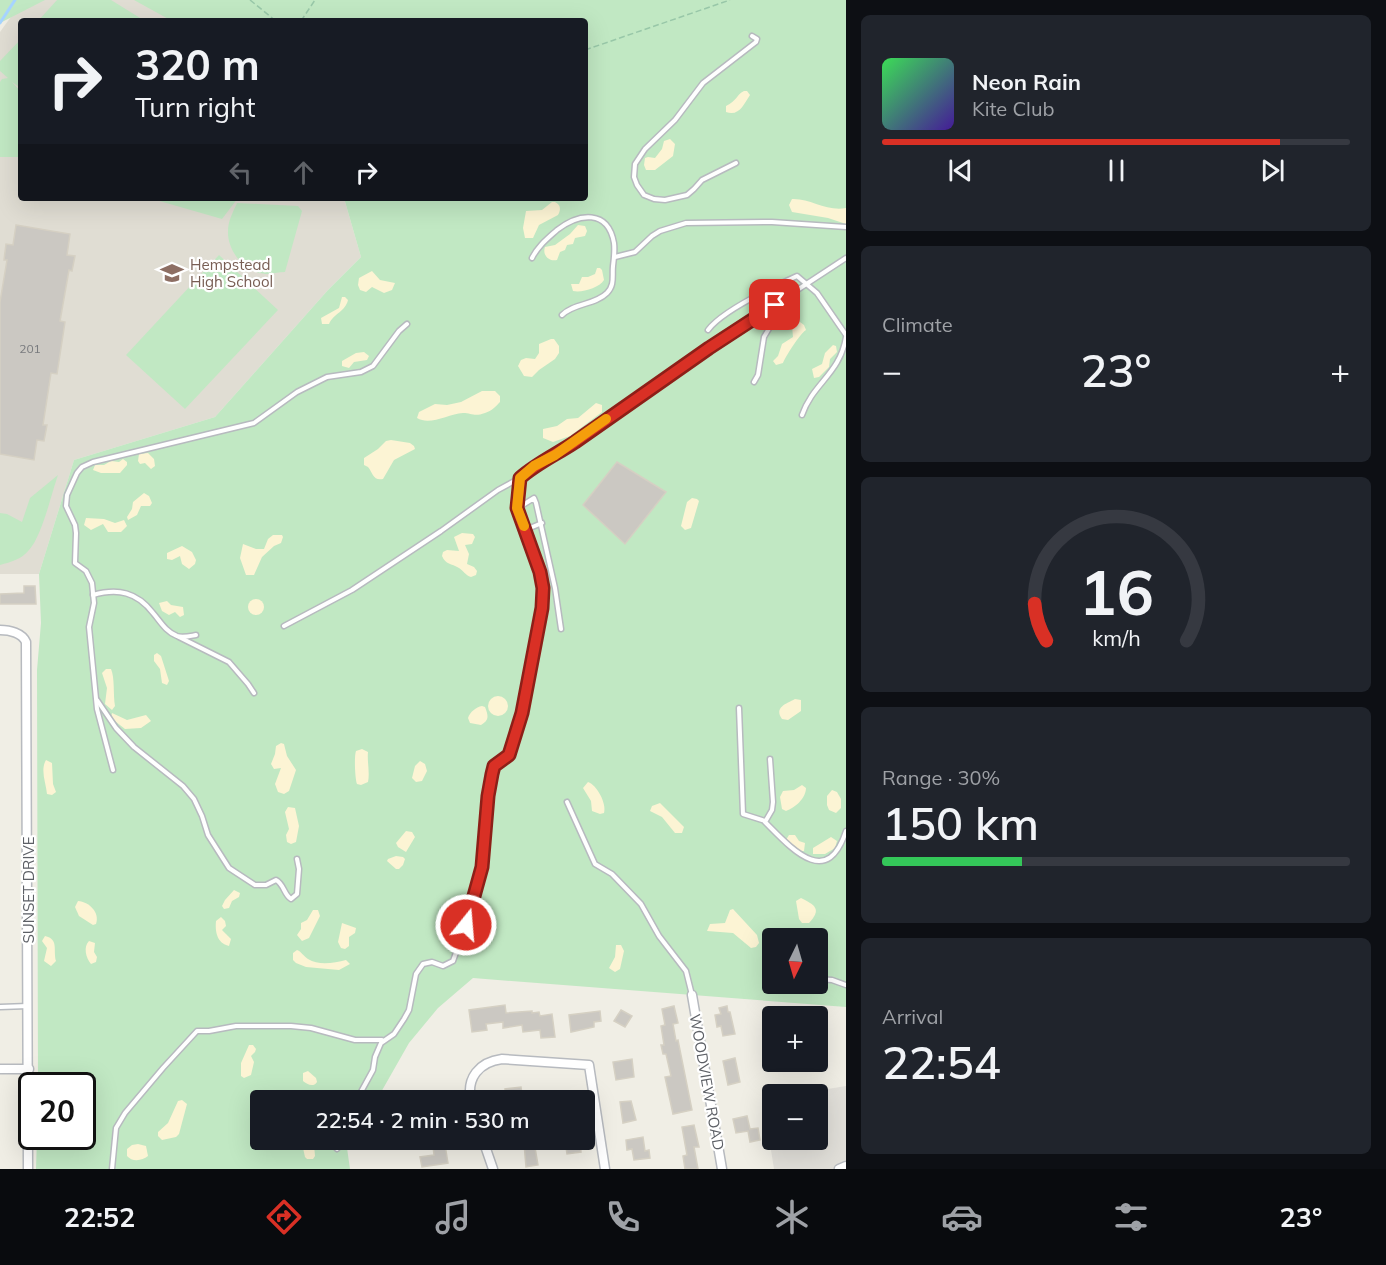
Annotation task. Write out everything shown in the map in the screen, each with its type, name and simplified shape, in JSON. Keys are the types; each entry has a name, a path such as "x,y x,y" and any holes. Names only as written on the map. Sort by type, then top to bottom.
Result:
{"street":[{"name":"SUNSET DRIVE","path":"0,630 16,633 26,642 28,1169"},
{"name":"WOODVIEW ROAD","path":"692,995 722,1169"},
{"path":"470,1090 472,1077 482,1066 492,1060 502,1059 590,1065 594,1090"},
{"path":"0,1070 28,1069"},
{"path":"595,1100 605,1169"},
{"path":"486,1150 493,1169"},
{"path":"839,1169 846,1166"}],"lane":[{"path":"736,163 702,180 687,195 665,200 644,195 634,177 635,164 645,149 675,120 703,83 756,42 757,39 752,36"},
{"path":"532,258 544,241 561,227 586,216 599,219 614,242 614,278 607,293 594,301 567,310 562,315"},
{"path":"615,257 635,252 660,231 676,224 772,222 846,227"},
{"path":"284,626 352,590 441,531 498,489 520,478 534,466 575,442 709,348 846,258"},
{"path":"708,330 714,322 732,310 797,276 817,293 846,336 836,365 810,396 802,415"},
{"path":"754,382 758,375 764,337 787,298"},
{"path":"113,770 100,729 96,699 89,627 94,603 92,583 86,571 75,563 75,525 66,506 71,482 82,467 124,454 254,423 297,392 327,377 361,372 373,366 406,324"},
{"path":"112,1169 116,1128 125,1113 162,1068 197,1031 236,1026 291,1026 311,1028 355,1040 383,1040 394,1034 409,1010 416,974 423,964 432,962 443,966 453,961 482,867 488,796 494,766 509,755 522,713 542,608 543,588 540,572 517,508 520,478"},
{"path":"517,508 534,498 542,523 561,629"},
{"path":"525,530 542,523"},
{"path":"93,595 107,591 122,592 133,596 152,611 164,627 229,662 254,693"},
{"path":"179,637 196,635"},
{"path":"96,699 116,728 134,747 183,786 194,799 208,835 229,868 255,885 266,885 276,880 279,881 287,897 291,899 297,894 299,880 297,859"},
{"path":"740,708 743,814 765,821 792,849 806,858 820,862 827,860 837,851 846,831"},
{"path":"765,821 772,810 773,802 770,759"},
{"path":"567,802 595,864 612,874 641,904 659,936 686,971 692,995"},
{"path":"828,980 846,985"},
{"path":"0,1007 29,1006"},
{"path":"362,1090 373,1070 375,1057 383,1040"}],"path":[{"path":"250,0 272,18"},
{"path":"303,18 315,0"},
{"path":"588,49 730,0"}],"shaded area":[{"name":"Hempstead High School","path":"23,0 166,0 193,18 18,18 18,201 345,201 361,257 328,290 215,417 74,460 39,574 0,574 0,32"},
{"path":"846,1086 846,1169 774,1169 771,1150 828,1150 828,1089"}],"green space":[{"path":"0,0 45,0 0,23"},
{"path":"57,0 111,0 140,18 41,18"},
{"path":"134,0 846,0 846,1007 473,978 438,1008 409,1043 382,1090 250,1090 250,1150 347,1150 350,1169 36,1169 37,1150 96,1150 96,1072 38,1072 37,670 41,623 39,574 74,460 215,417 328,290 361,257 345,201 588,201 588,18 167,18"},
{"path":"18,42 18,86 12,82 18,89 18,157 0,157 0,82 8,78 0,71 0,61"},
{"path":"159,201 236,201 222,219"},
{"path":"237,203 298,206 302,211 285,272 258,273 244,265 234,253 228,239 228,231"},
{"path":"219,255 278,310 185,409 126,355"},
{"path":"58,475 34,544 20,558 0,565 0,513 22,522 30,498"}],"sand":[{"path":"744,91 750,95 741,109 734,113 726,112 726,106"},
{"path":"670,139 675,144 673,156 655,170 646,170 645,158 655,158 662,149 664,141"},
{"path":"792,199 832,208 846,208 846,224 828,218 792,212 789,205"},
{"path":"552,202 559,206 558,215 539,225 533,238 525,238 523,228 526,211 542,210"},
{"path":"578,225 585,226 587,231 585,236 575,238 573,244 567,245 565,250 560,252 557,260 547,257 544,253 545,247 555,245"},
{"path":"597,268 602,270 604,280 602,283 590,289 573,291 571,284 579,284 582,277 595,274"},
{"path":"372,271 380,280 395,283 392,290 384,293 372,287 366,292 360,290 359,278"},
{"path":"342,297 348,300 344,307 329,324 322,324 321,318 339,308"},
{"path":"800,322 806,330 796,341 783,363 776,365 773,361 778,356 782,344 793,337 792,326"},
{"path":"554,339 559,346 559,353 555,359 532,377 524,376 518,366 521,360 535,359 539,353 539,344"},
{"path":"833,345 836,346 837,352 830,359 829,367 819,377 814,378 812,369 822,364 825,353"},
{"path":"364,352 369,356 367,360 354,362 349,368 342,366 342,361 356,353"},
{"path":"482,391 495,391 500,396 500,402 487,412 478,415 463,413 428,421 417,418 419,412 435,404 447,405 461,402"},
{"path":"596,403 602,405 602,412 570,436 553,442 543,438 543,429 557,426 567,419 578,418"},
{"path":"386,441 410,443 415,449 394,460 383,479 377,479 364,465 364,458"},
{"path":"148,453 154,459 155,466 151,469 145,463 140,464 138,461 139,454"},
{"path":"123,459 127,465 120,473 101,473 93,470 95,465 104,465 111,461 119,462"},
{"path":"144,493 149,496 152,503 150,506 141,506 137,515 128,520 133,502"},
{"path":"692,498 699,501 691,528 685,530 681,526 687,502"},
{"path":"86,518 104,519 115,523 124,520 127,526 121,532 108,532 103,524 91,530 84,525"},
{"path":"462,533 473,534 475,537 472,544 465,545 469,554 467,564 477,571 476,575 471,577 447,562 442,556 447,550 459,551 454,537"},
{"path":"273,535 282,535 281,543 262,557 254,575 246,575 240,558 243,544 256,549 264,549 268,539"},
{"path":"182,546 192,552 196,560 189,569 182,564 180,556 172,560 167,559 167,553"},
{"path":"253,599 259,599 264,607 262,613 253,615 248,610 248,604"},
{"path":"167,601 171,605 183,607 184,615 180,617 175,612 169,615 162,611 159,603"},
{"path":"157,653 161,656 169,681 167,685 162,683 160,669 154,661 154,655"},
{"path":"106,669 111,669 113,677 115,706 112,710 105,704 107,688 102,673"},
{"path":"494,696 502,696 508,702 508,710 502,716 494,716 488,710 488,702"},
{"path":"795,699 801,700 801,711 788,720 782,719 780,709"},
{"path":"482,706 487,712 486,721 481,725 470,723 468,718 470,714"},
{"path":"112,713 127,720 146,715 151,721 141,728 125,729 111,718"},
{"path":"284,744 287,756 296,770 289,791 284,794 278,792 275,784 281,768 274,769 271,764 276,746"},
{"path":"362,749 368,752 369,774 368,782 361,785 356,781 355,758 356,751"},
{"path":"46,760 52,763 53,784 56,792 52,795 47,794 44,777 43,768"},
{"path":"420,761 425,764 427,771 422,781 416,782 412,778 415,766"},
{"path":"588,782 600,795 605,809 604,813 592,811 591,801 583,788"},
{"path":"802,785 806,788 806,792 799,802 786,811 782,809 780,797 783,791 794,790"},
{"path":"832,790 837,792 841,799 841,808 836,813 829,810 827,805 827,796"},
{"path":"660,803 684,827 682,833 675,833 662,817 650,811 652,806"},
{"path":"288,807 295,808 299,826 296,842 291,844 287,842 286,835 289,829 285,812"},
{"path":"406,831 412,832 415,837 406,852 396,843"},
{"path":"789,835 795,835 799,841 805,843 804,851 798,851 786,840"},
{"path":"831,837 837,841 835,848 825,854 813,854 813,848"},
{"path":"396,856 405,859 399,869 387,861"},
{"path":"234,890 240,893 239,897 232,901 229,908 224,909 222,906 225,900"},
{"path":"801,898 813,905 816,911 809,923 802,923 799,919 796,901"},
{"path":"78,901 93,908 96,924 93,925 79,916 75,907"},
{"path":"733,909 757,935 759,943 756,947 751,948 733,933 707,931 710,924 725,923 730,910"},
{"path":"313,910 318,910 320,916 309,938 302,941 297,935 301,929 301,923 307,920"},
{"path":"221,917 226,926 222,930 231,939 229,946 219,940 217,933 216,921"},
{"path":"342,923 356,928 355,933 349,937 349,946 345,949 341,948 338,942"},
{"path":"45,936 54,942 55,946 56,961 51,966 44,961 47,948 42,941"},
{"path":"89,941 95,943 94,952 97,957 96,962 91,964 86,952"},
{"path":"616,945 621,945 624,951 620,969 615,972 609,968 615,957"},
{"path":"297,950 317,963 346,960 350,964 339,970 306,967 293,960 293,953"},
{"path":"249,1045 253,1045 256,1049 251,1056 254,1062 251,1075 244,1078 241,1076 241,1063"},
{"path":"308,1071 316,1078 317,1082 314,1085 303,1081 303,1073"},
{"path":"182,1100 187,1104 179,1134 176,1137 162,1140 158,1132 168,1123 178,1101"},
{"path":"138,1144 146,1146 148,1156 134,1160 127,1156 127,1149"},
{"path":"303,1150 314,1150 313,1159 305,1157"}],"building":[{"path":"16,225 70,234 67,255 75,256 72,271 69,270 60,321 65,322 57,374 51,373 43,425 47,425 44,441 37,440 34,460 0,454 0,302 7,260 4,260 6,244 13,245"},
{"path":"617,462 666,492 625,544 583,505"},
{"path":"24,586 35,586 36,604 0,604 0,594 24,593"},
{"path":"505,1005 506,1013 532,1011 532,1013 539,1012 540,1016 552,1014 555,1037 541,1038 540,1030 523,1032 522,1025 503,1028 503,1022 486,1024 487,1030 472,1032 469,1010"},
{"path":"674,1006 678,1023 673,1024 692,1110 673,1114 665,1077 671,1076 666,1054 663,1054 661,1045 664,1045 661,1026 665,1025 662,1009"},
{"path":"727,1006 735,1034 723,1036 721,1026 717,1027 715,1015 721,1014 719,1008"},
{"path":"621,1010 632,1016 625,1027 614,1021"},
{"path":"600,1011 601,1021 594,1022 594,1027 571,1032 569,1015"},
{"path":"735,1058 740,1082 728,1085 723,1061"},
{"path":"632,1059 634,1077 616,1080 613,1062"},
{"path":"521,1087 521,1090 505,1090"},
{"path":"631,1101 636,1120 623,1123 620,1102"},
{"path":"747,1116 750,1129 758,1128 760,1140 750,1142 748,1131 736,1133 733,1119"},
{"path":"694,1125 699,1147 694,1147 698,1169 685,1169 683,1156 687,1155 682,1127"},
{"path":"643,1137 645,1151 649,1150 650,1158 634,1160 632,1149 627,1150 626,1140"},
{"path":"433,1150 446,1150 448,1163 422,1167 420,1157 434,1155"},
{"path":"525,1150 535,1150 538,1165 526,1167"},
{"path":"566,1150 581,1150 581,1152 567,1154"}],"waterway":[{"path":"0,23 15,0"}],"slow traffic":[{"path":"524,526 517,508 520,478 534,466 575,442 606,419"}],"place":[{"name":"Hempstead High School","path":"172,273"}],"route":[{"path":"466,925 482,867 492,774 494,766 509,755 522,713 542,608 543,588 540,572 517,508 520,478 534,466 575,442 681,367 775,305"}]}
